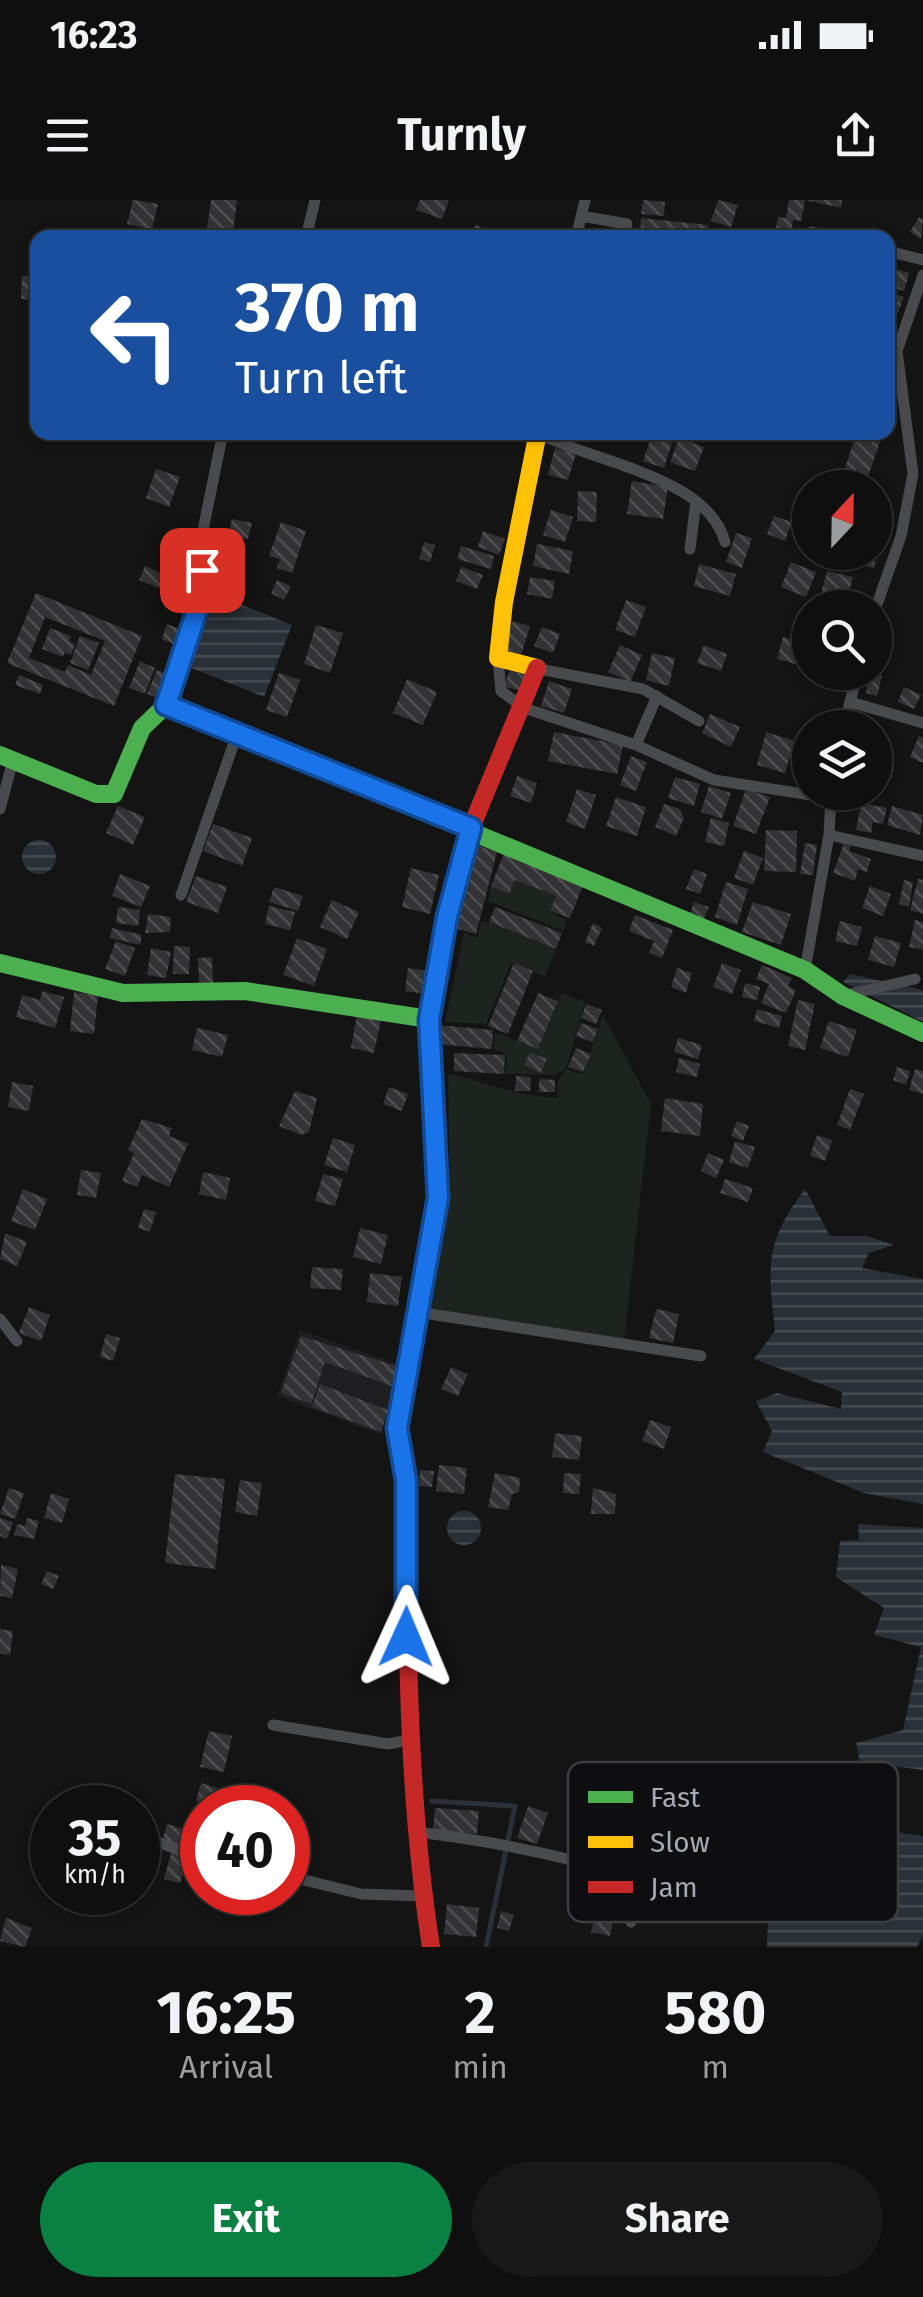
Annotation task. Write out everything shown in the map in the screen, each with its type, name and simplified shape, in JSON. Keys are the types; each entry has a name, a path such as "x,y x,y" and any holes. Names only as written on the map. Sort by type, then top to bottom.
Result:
{"street":[{"path":"308,230 315,200"},
{"path":"578,230 585,200"},
{"path":"582,216 627,224"},
{"path":"895,253 923,260"},
{"path":"895,344 923,275"},
{"path":"882,590 901,536 912,474 895,369"},
{"path":"0,809 6,757 96,794 114,794 142,728 166,705 200,601 204,525 221,440"},
{"path":"537,440 504,602 498,658 501,691 524,708 636,745 714,780 792,790"},
{"path":"556,440 688,492 721,528 724,542"},
{"path":"690,550 696,501"},
{"path":"498,658 657,696 699,721"},
{"path":"430,1947 409,1740 406,1480 397,1428 438,1198 429,1020 447,917 471,828 539,669"},
{"path":"848,710 853,690"},
{"path":"636,745 657,696"},
{"path":"850,702 923,723"},
{"path":"166,705 236,737 471,828 804,970 843,996 923,1033"},
{"path":"181,895 236,737"},
{"path":"804,970 830,810"},
{"path":"829,835 923,856"},
{"path":"0,963 123,993 246,991 429,1020"},
{"path":"843,996 915,980"},
{"path":"417,1312 701,1356"},
{"path":"0,1318 17,1340"},
{"path":"273,1725 388,1744 409,1740"},
{"path":"416,1832 495,1840 568,1859"},
{"path":"310,1881 361,1894 423,1896"}],"shaded area":[{"path":"217,595 292,625 264,697 189,667"},
{"path":"39,840 51,845 56,857 51,869 39,874 27,869 22,857 27,845"},
{"path":"515,880 556,896 550,912 567,920 564,931 488,901 491,886 509,894"},
{"path":"482,920 556,949 545,977 511,963 486,1024 445,1022 464,933 477,938"},
{"path":"850,974 923,990 923,1022 843,982"},
{"path":"562,993 585,1002 566,1069 554,1075 506,1074 507,1054 494,1049 495,1032 538,1049"},
{"path":"603,1015 651,1104 624,1340 430,1315 450,1193 448,1074 557,1098 558,1081 566,1069 583,1074"},
{"path":"805,1189 830,1236 867,1236 894,1245 869,1253 862,1268 923,1279 923,1504 864,1493 763,1452 772,1431 756,1401 777,1393 841,1409 842,1392 754,1359 775,1331 771,1272 776,1241"},
{"path":"300,1330 401,1365 381,1435 277,1396"},
{"path":"464,1511 476,1516 481,1528 476,1540 464,1545 452,1540 447,1528 452,1516"},
{"path":"858,1524 923,1528 923,1770 898,1767 898,1762 860,1762 856,1743 903,1730 921,1647 874,1635 884,1608 836,1577 840,1541 859,1540"},
{"path":"898,1832 923,1836 923,1935 917,1947 767,1947 768,1922 898,1922"}],"building":[{"path":"133,200 158,204 152,229 127,224"},
{"path":"211,200 237,200 233,230 207,229"},
{"path":"420,200 449,200 442,219 416,210"},
{"path":"643,200 665,202 664,216 641,214"},
{"path":"718,200 738,205 731,227 711,221"},
{"path":"789,200 805,200 801,221 793,220 792,230 776,230 778,217 786,218"},
{"path":"806,200 842,200 841,208"},
{"path":"919,217 923,219 921,239 910,232"},
{"path":"641,218 708,225 707,230 640,230"},
{"path":"895,269 909,273 904,291 895,288"},
{"path":"22,276 30,276 30,300 21,299"},
{"path":"895,294 904,297 895,320"},
{"path":"650,440 672,443 664,468 643,461"},
{"path":"678,440 704,447 695,471 670,462"},
{"path":"854,440 881,440 870,470 844,470"},
{"path":"555,448 576,454 568,480 548,475"},
{"path":"156,469 180,477 169,507 146,498"},
{"path":"632,481 668,487 663,519 627,514"},
{"path":"578,491 597,492 596,522 577,521"},
{"path":"551,510 573,517 565,542 543,535"},
{"path":"774,516 792,522 785,541 767,534"},
{"path":"232,519 252,523 248,539 228,535"},
{"path":"281,522 306,531 292,573 277,568 280,559 269,556"},
{"path":"483,531 505,539 499,555 478,547"},
{"path":"736,533 752,538 742,568 726,562"},
{"path":"424,542 435,545 430,562 419,559"},
{"path":"537,544 573,551 569,574 533,566"},
{"path":"461,546 494,556 491,569 457,559"},
{"path":"791,562 792,570 816,572 809,590 792,591 781,587"},
{"path":"699,564 736,574 730,596 694,586"},
{"path":"145,566 194,587 188,600 139,580"},
{"path":"461,567 483,575 477,589 456,581"},
{"path":"827,571 853,577 850,590 822,590"},
{"path":"530,577 555,581 552,599 527,594"},
{"path":"277,580 291,586 284,600 271,593"},
{"path":"36,593 142,636 114,706 7,663","holes":["45,617 105,641 91,675 68,665 65,672 29,658"]},
{"path":"626,600 646,607 635,637 615,630"},
{"path":"513,621 530,626 521,655 504,649"},
{"path":"167,624 182,630 176,645 162,639"},
{"path":"316,625 343,633 330,673 304,664"},
{"path":"542,627 560,634 553,653 534,646"},
{"path":"50,628 71,636 69,641 75,644 71,655 65,652 63,657 42,649"},
{"path":"80,636 99,643 88,670 70,663"},
{"path":"783,637 792,640 792,663 777,659"},
{"path":"620,645 642,655 630,682 608,672"},
{"path":"704,645 727,654 721,671 697,663"},
{"path":"652,653 675,658 669,686 646,680"},
{"path":"140,661 155,668 145,694 129,688"},
{"path":"157,670 168,674 158,698 147,694"},
{"path":"509,671 527,675 523,691 504,687"},
{"path":"279,673 300,680 287,717 266,710"},
{"path":"19,675 43,685 40,694 15,685"},
{"path":"407,679 437,692 423,725 393,713"},
{"path":"549,681 572,689 564,713 541,706"},
{"path":"904,687 921,695 914,709 898,702"},
{"path":"710,714 740,727 731,747 702,733"},
{"path":"554,732 623,745 617,774 548,761"},
{"path":"766,732 792,740 785,773 757,765"},
{"path":"919,736 923,738 923,763 910,757"},
{"path":"631,756 647,762 636,791 620,785"},
{"path":"517,776 537,783 531,803 510,796"},
{"path":"675,777 700,784 694,806 668,798"},
{"path":"709,786 731,793 722,819 701,812"},
{"path":"577,789 596,795 585,829 566,822"},
{"path":"746,789 770,797 756,834 733,826"},
{"path":"616,797 646,807 637,836 606,826"},
{"path":"664,804 680,809 684,818 676,836 655,827"},
{"path":"118,806 145,817 133,845 106,833"},
{"path":"892,806 923,815 920,835 887,825"},
{"path":"860,810 886,810 883,824 873,822 871,833 856,830"},
{"path":"711,818 729,823 724,846 705,842"},
{"path":"213,824 252,838 242,866 203,851"},
{"path":"766,830 797,831 796,872 764,871"},
{"path":"805,843 817,845 813,875 800,874"},
{"path":"844,843 851,846 849,851 871,859 867,872 858,869 855,881 833,873"},
{"path":"476,845 497,852 476,934 455,928"},
{"path":"505,851 584,883 570,918 550,911 556,896 515,880 509,894 491,886"},
{"path":"744,851 763,858 753,885 734,878"},
{"path":"411,868 439,875 430,914 402,907"},
{"path":"694,869 707,874 700,894 686,889"},
{"path":"120,874 150,886 141,907 112,896"},
{"path":"196,876 227,887 218,913 186,902"},
{"path":"918,879 923,880 923,914 910,910"},
{"path":"904,880 913,882 909,907 899,904"},
{"path":"726,882 748,889 737,925 715,917"},
{"path":"870,886 891,894 883,916 862,908"},
{"path":"274,887 303,896 298,911 269,902"},
{"path":"332,900 359,912 347,939 320,927"},
{"path":"694,902 709,907 704,919 690,914"},
{"path":"753,902 791,914 781,945 742,932"},
{"path":"269,906 295,912 290,930 265,924"},
{"path":"118,907 140,910 138,926 116,923"},
{"path":"495,907 562,933 556,949 489,922"},
{"path":"148,914 171,917 170,932 145,933"},
{"path":"635,915 673,930 662,958 649,953 654,941 629,931"},
{"path":"915,920 923,922 923,950 909,947"},
{"path":"840,921 862,927 857,946 835,941"},
{"path":"593,923 602,928 594,946 585,942"},
{"path":"112,928 142,935 140,945 110,938"},
{"path":"875,936 901,943 894,967 868,960"},
{"path":"297,938 327,949 314,986 283,975"},
{"path":"116,941 135,948 125,976 105,969"},
{"path":"174,946 190,947 189,974 173,974"},
{"path":"151,948 171,952 166,978 147,975"},
{"path":"212,957 213,984 199,984 198,958"},
{"path":"514,963 533,971 508,1034 488,1026"},
{"path":"722,963 741,970 732,994 713,987"},
{"path":"762,965 792,978 788,986 796,990 786,1013 761,1003 769,984 756,979"},
{"path":"408,968 429,971 426,994 405,991"},
{"path":"677,968 692,973 686,993 671,987"},
{"path":"745,983 760,987 757,1000 742,997"},
{"path":"42,991 64,997 55,1028 16,1017 22,995 40,1000"},
{"path":"74,992 98,995 94,1034 70,1031"},
{"path":"538,993 558,1001 538,1049 517,1041"},
{"path":"798,1000 815,1004 805,1050 788,1046"},
{"path":"586,1004 602,1010 596,1024 581,1018"},
{"path":"757,1009 782,1016 779,1028 754,1021"},
{"path":"357,1015 381,1020 374,1053 351,1048"},
{"path":"829,1021 857,1030 848,1057 820,1048"},
{"path":"581,1023 598,1029 593,1042 576,1036"},
{"path":"438,1025 493,1030 492,1049 437,1044"},
{"path":"197,1028 228,1035 222,1057 192,1050"},
{"path":"678,1038 702,1045 698,1059 674,1052"},
{"path":"576,1048 591,1054 583,1072 568,1067"},
{"path":"530,1052 547,1059 541,1073 524,1065"},
{"path":"454,1053 505,1055 504,1074 454,1071"},
{"path":"679,1058 700,1064 697,1077 676,1072"},
{"path":"897,1067 910,1071 906,1085 893,1080"},
{"path":"915,1069 923,1071 923,1094 909,1090"},
{"path":"516,1076 531,1077 530,1091 515,1091"},
{"path":"539,1079 555,1080 555,1092 539,1092"},
{"path":"12,1082 33,1086 29,1111 8,1107"},
{"path":"389,1087 408,1094 402,1111 383,1104"},
{"path":"850,1089 864,1094 850,1130 837,1125"},
{"path":"295,1091 317,1098 309,1132 301,1135 279,1126"},
{"path":"665,1098 703,1104 700,1136 661,1131"},
{"path":"142,1119 172,1128 169,1136 188,1144 169,1187 142,1175 137,1187 122,1181 134,1153 128,1150"},
{"path":"737,1121 749,1126 743,1141 731,1136"},
{"path":"817,1135 832,1140 825,1161 810,1156"},
{"path":"333,1138 355,1145 347,1172 324,1165"},
{"path":"735,1141 755,1147 748,1168 729,1162"},
{"path":"708,1153 724,1160 716,1178 701,1171"},
{"path":"81,1170 101,1173 96,1198 77,1195"},
{"path":"203,1172 230,1178 226,1200 199,1194"},
{"path":"323,1174 343,1179 335,1206 315,1201"},
{"path":"725,1179 753,1188 748,1202 720,1193"},
{"path":"23,1189 47,1199 35,1230 11,1221"},
{"path":"144,1209 156,1212 150,1232 138,1228"},
{"path":"360,1228 388,1235 381,1264 353,1257"},
{"path":"5,1233 27,1242 17,1266 0,1259"},
{"path":"312,1267 343,1269 341,1290 310,1288"},
{"path":"370,1273 402,1277 398,1306 367,1302"},
{"path":"29,1307 50,1315 41,1341 19,1333"},
{"path":"656,1309 679,1314 673,1343 649,1338"},
{"path":"106,1334 120,1338 113,1361 100,1357"},
{"path":"301,1336 399,1367 392,1386 325,1362 311,1404 281,1393"},
{"path":"451,1367 468,1374 458,1396 441,1389"},
{"path":"320,1384 388,1410 381,1432 312,1407"},
{"path":"650,1420 671,1427 664,1449 642,1441"},
{"path":"555,1433 582,1436 579,1460 552,1457"},
{"path":"439,1465 467,1468 464,1494 436,1491"},
{"path":"420,1470 434,1471 432,1487 419,1486"},
{"path":"495,1473 520,1478 519,1492 512,1494 508,1510 488,1507"},
{"path":"564,1473 581,1474 579,1494 563,1493"},
{"path":"175,1474 225,1479 215,1569 165,1563"},
{"path":"240,1480 262,1483 257,1516 235,1512"},
{"path":"9,1488 24,1493 15,1519 0,1514"},
{"path":"593,1488 616,1494 615,1514 591,1514"},
{"path":"51,1493 69,1499 62,1523 44,1518"},
{"path":"0,1518 13,1522 7,1539 0,1536"},
{"path":"27,1518 39,1521 34,1539 14,1535 17,1524 25,1526"},
{"path":"1,1565 18,1569 12,1598 0,1596"},
{"path":"47,1571 59,1576 53,1589 41,1584"},
{"path":"0,1629 13,1631 10,1655 0,1654"},
{"path":"209,1731 232,1736 224,1772 200,1767"},
{"path":"528,1806 548,1813 537,1844 517,1838"},
{"path":"435,1808 479,1811 477,1834 433,1830"},
{"path":"167,1824 180,1828 180,1848 162,1842"},
{"path":"172,1850 180,1852 180,1883 164,1879"},
{"path":"447,1904 479,1908 476,1937 444,1934"},
{"path":"501,1911 514,1915 509,1931 497,1928"},
{"path":"6,1918 32,1928 25,1947 0,1941"},
{"path":"594,1922 613,1922 610,1936 591,1932"}],"waterway":[{"path":"432,1801 515,1806 486,1947"}],"traffic: fast":[{"path":"0,755 96,794 114,794 142,728 166,705 805,970 843,996 923,1033"},
{"path":"0,963 123,993 245,991 429,1019"},
{"path":"407,1503 397,1428 438,1198 429,1019 436,977"}],"traffic: slow":[{"path":"536,440 504,602 498,658 537,668"}],"traffic: jam":[{"path":"436,977 471,828 537,668"},
{"path":"407,1503 413,1781 431,1947"}],"route":[{"path":"202,570 200,601 166,705 236,737 471,828 447,917 429,1020 438,1198 397,1428 406,1480 406,1637"}]}
